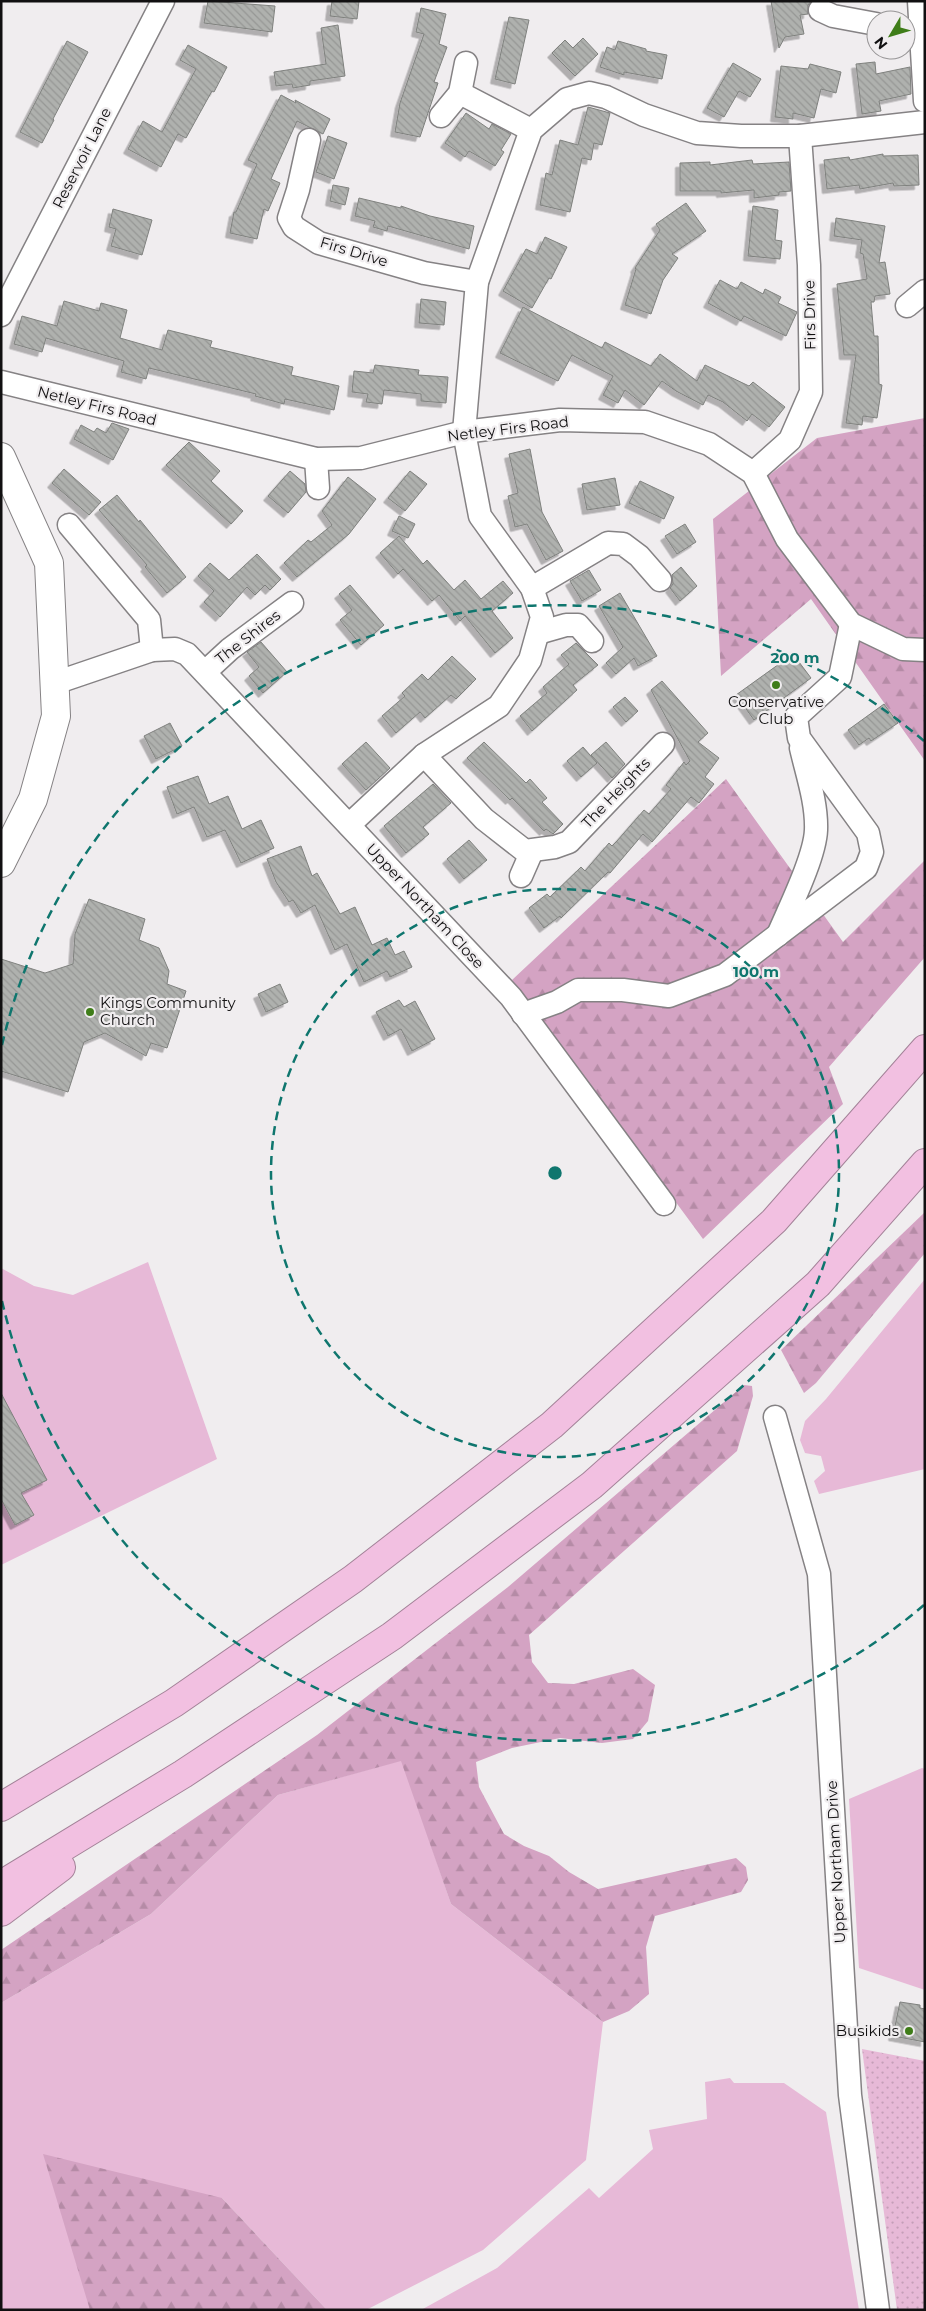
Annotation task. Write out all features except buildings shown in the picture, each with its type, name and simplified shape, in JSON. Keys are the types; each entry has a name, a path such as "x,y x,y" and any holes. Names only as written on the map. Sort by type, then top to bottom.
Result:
{"highway":[{"path":"1,1807 174,1703 353,1579 552,1425 774,1221 925,1049"},
{"path":"1,1884 183,1774 392,1636 592,1485 818,1284 925,1163"},
{"path":"1,1792 96,1750"},
{"path":"1,1912 183,1774"}],"main road":[{"path":"1,457 49,563 56,683 56,716 33,799 1,863"}],"street":[{"name":"Reservoir Lane","path":"1,315 163,1"},
{"path":"820,10 834,16 866,22"},
{"path":"916,15 925,101"},
{"path":"440,116 460,93 466,63"},
{"path":"460,93 532,130"},
{"path":"349,825 424,755 499,706 530,660 538,633 542,617 532,588 480,516 464,432 477,282 532,130 567,99 589,93 606,97 644,115 697,133 741,136 800,136 925,122"},
{"name":"Firs Drive","path":"753,473 790,440 811,392 809,264 800,136"},
{"name":"Firs Drive","path":"309,140 289,218 294,227 319,244 424,273 477,282"},
{"path":"907,306 925,291"},
{"name":"Netley Firs Road","path":"1,382 316,459 361,458 464,432 560,420 645,422 709,444 753,473 787,539 851,624 903,649 925,650"},
{"path":"316,459 318,488"},
{"path":"69,525 149,620 152,650"},
{"path":"532,588 608,543 623,544 639,556 660,580"},
{"name":"The Shires","path":"205,672 230,649 292,603"},
{"path":"778,936 808,861 816,831 813,799 796,717 840,677 851,624"},
{"path":"538,633 566,625 578,625 592,641"},
{"name":"Upper Northam Close","path":"56,683 152,650 175,649 187,654 511,997 664,1204"},
{"path":"524,1014 557,1002 578,990 623,990 669,996 725,976 866,868 872,852 868,833 799,738"},
{"name":"The Heights","path":"532,850 555,847 568,842 663,744"},
{"path":"424,755 484,819 525,851 532,850"},
{"path":"521,876 532,850"},
{"name":"Upper Northam Drive","path":"776,1417 819,1574 850,2095 878,2310"}],"shaded area":[{"path":"148,1262 217,1459 1,1565 1,1268 34,1286 73,1295"},
{"path":"925,1279 925,1469 819,1494 814,1481 825,1471 821,1456 805,1453 800,1440 805,1421 826,1399"},
{"path":"402,1760 451,1904 603,2022 586,2160 483,2250 366,2310 327,2310 222,2198 90,2310 1,2310 1,2003 151,1914 278,1795"},
{"path":"922,1768 925,1769 925,1990 859,1968 849,1799"},
{"path":"862,2049 925,2061 925,2310 897,2310"},
{"path":"730,2078 734,2083 784,2083 826,2112 859,2310 421,2310 497,2268 589,2188 599,2198 653,2149 649,2130 707,2119 705,2082"}],"green space":[{"path":"925,418 925,761 811,599 721,676 713,519 817,438"},
{"path":"726,779 843,942 925,860 925,957 829,1067 843,1104 703,1239 512,980"},
{"path":"925,1212 925,1253 816,1383 804,1393 781,1350"},
{"path":"744,1385 752,1386 753,1396 737,1451 529,1635 532,1662 548,1683 574,1684 633,1669 655,1685 648,1721 633,1739 602,1743 560,1738 512,1748 476,1762 479,1787 504,1834 524,1846 549,1856 569,1872 598,1889 736,1858 746,1867 748,1880 741,1892 655,1916 646,1947 649,1994 629,2011 603,2022 451,1904 401,1761 278,1795 151,1914 1,2003 1,1950 317,1735 508,1587"},
{"path":"43,2154 222,2198 327,2310 90,2310"}],"place":[{"name":"Conservative Club","path":"776,685"},
{"name":"Kings Community Church","path":"90,1012"},
{"name":"Busikids","path":"909,2031"}]}
